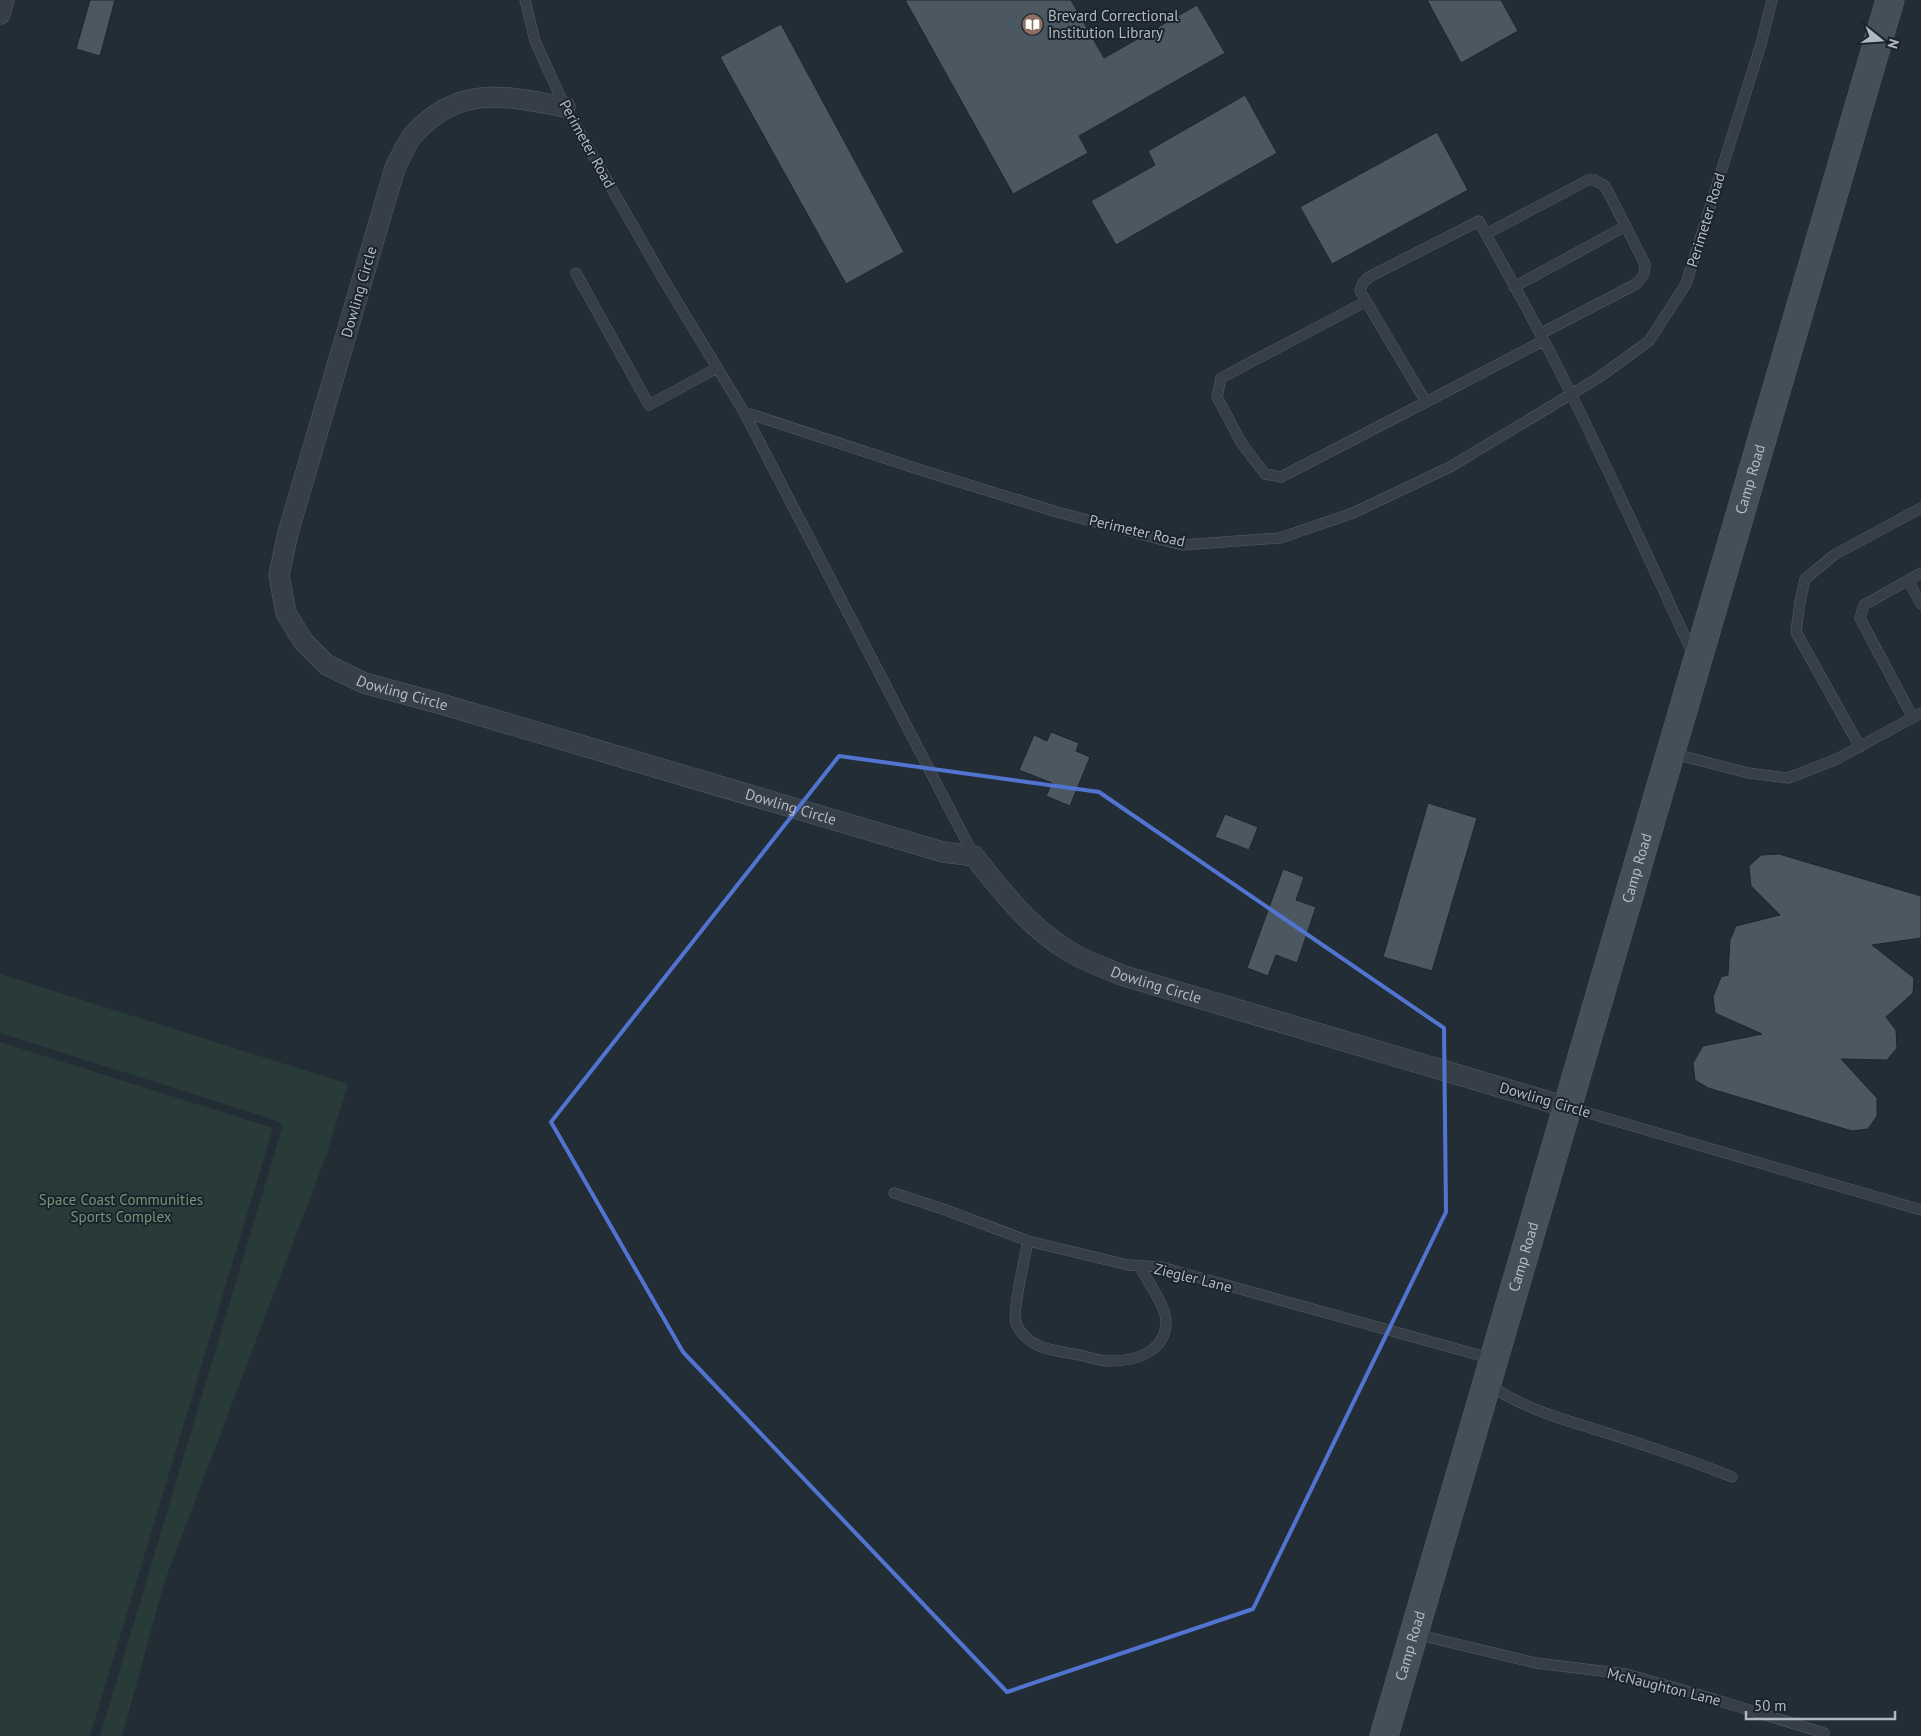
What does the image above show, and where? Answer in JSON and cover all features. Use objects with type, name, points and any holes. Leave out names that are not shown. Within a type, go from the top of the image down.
[{"type":"street","points":[[0,14],[4,0]]},
{"type":"street","name":"Camp Road","points":[[1384,1736],[1890,0]]},
{"type":"street","name":"Dowling Circle","points":[[565,107],[518,98],[491,96],[459,101],[433,116],[413,136],[395,168],[288,532],[279,575],[286,613],[302,641],[327,665],[364,683],[438,703],[943,852],[974,856],[1001,891],[1036,927],[1072,953],[1121,975],[1567,1107]]},
{"type":"lane","name":"Perimeter Road","points":[[525,0],[535,41],[565,107],[664,280],[744,412],[974,856]]},
{"type":"lane","name":"Perimeter Road","points":[[744,412],[924,471],[1058,512],[1182,545],[1280,538],[1353,513],[1450,467],[1598,378],[1648,341],[1686,284],[1761,44],[1772,0]]},
{"type":"lane","points":[[1365,302],[1221,378],[1218,397],[1242,444],[1265,474],[1281,478],[1426,402],[1636,284],[1645,272],[1645,264],[1605,186],[1595,180],[1588,180],[1486,234]]},
{"type":"lane","points":[[1426,402],[1360,291],[1363,283],[1370,277],[1479,221],[1571,394],[1697,662]]},
{"type":"lane","points":[[1514,287],[1626,226]]},
{"type":"lane","points":[[576,273],[649,405],[717,368]]},
{"type":"lane","points":[[1860,747],[1796,632],[1806,579],[1834,555],[1921,508]]},
{"type":"lane","points":[[1670,753],[1748,773],[1788,778],[1837,759],[1917,716],[1860,618],[1864,605],[1921,573]]},
{"type":"lane","points":[[1908,580],[1921,604]]},
{"type":"lane","name":"Dowling Circle","points":[[1567,1107],[1921,1210]]},
{"type":"lane","name":"Ziegler Lane","points":[[894,1194],[943,1209],[1028,1241],[1128,1265],[1161,1267],[1490,1372],[1504,1396],[1553,1416],[1658,1450],[1732,1477]]},
{"type":"lane","points":[[1028,1241],[1014,1321],[1021,1335],[1031,1342],[1054,1351],[1105,1361],[1128,1360],[1152,1352],[1163,1337],[1166,1319],[1156,1294],[1139,1266]]},
{"type":"lane","name":"McNaughton Lane","points":[[1414,1634],[1536,1663],[1626,1674],[1824,1733]]},
{"type":"highlighted area","points":[[839,756],[1099,792],[1444,1028],[1446,1212],[1253,1609],[1007,1692],[683,1352],[551,1122]]},
{"type":"green space","points":[[0,974],[348,1084],[326,1156],[165,1580],[122,1736],[100,1736],[282,1128],[280,1123],[275,1120],[0,1033]]},
{"type":"green space","name":"Space Coast Communities Sports Complex","points":[[0,1042],[273,1128],[90,1736],[0,1736]]},
{"type":"building","points":[[90,0],[115,0],[100,56],[76,49]]},
{"type":"building","points":[[905,0],[1071,0],[1104,58],[1197,5],[1225,53],[1079,136],[1088,153],[1013,194]]},
{"type":"building","points":[[1427,0],[1501,0],[1518,31],[1461,63]]},
{"type":"building","points":[[781,24],[904,252],[846,284],[720,57]]},
{"type":"building","points":[[1245,95],[1277,153],[1116,245],[1091,201],[1155,165],[1148,151]]},
{"type":"building","points":[[1437,132],[1468,190],[1332,264],[1300,207]]},
{"type":"building","points":[[1051,732],[1079,743],[1076,751],[1090,757],[1070,806],[1046,796],[1052,783],[1019,770],[1034,735],[1047,741]]},
{"type":"building","points":[[1428,803],[1477,818],[1432,971],[1383,957]]},
{"type":"building","points":[[1225,814],[1258,827],[1249,850],[1215,837]]},
{"type":"building","points":[[1779,854],[1921,896],[1921,938],[1872,945],[1914,978],[1913,993],[1886,1017],[1896,1030],[1897,1048],[1887,1060],[1841,1059],[1877,1098],[1877,1116],[1868,1129],[1852,1131],[1708,1088],[1695,1080],[1693,1063],[1703,1046],[1762,1034],[1715,1013],[1713,997],[1721,977],[1728,975],[1730,940],[1736,926],[1780,915],[1751,886],[1749,866],[1761,855]]},
{"type":"building","points":[[1283,869],[1304,877],[1296,900],[1316,907],[1297,963],[1276,955],[1268,976],[1247,968]]},
{"type":"place","name":"Brevard Correctional Institution Library","points":[[1032,25]]}]
